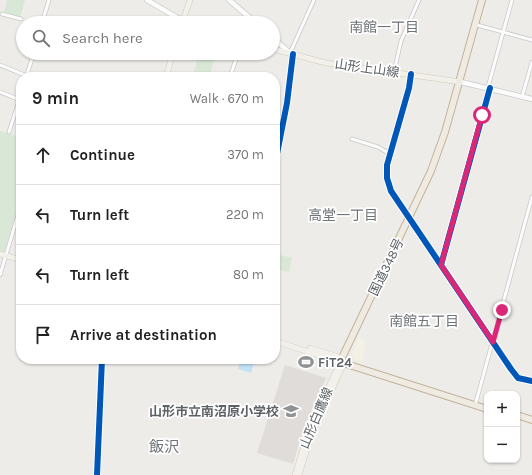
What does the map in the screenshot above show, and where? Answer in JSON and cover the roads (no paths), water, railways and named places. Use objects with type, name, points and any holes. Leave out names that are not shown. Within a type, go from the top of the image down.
[{"type":"highway","name":"国道348号","points":[[343,361],[411,219],[432,168],[445,132],[483,0]]},
{"type":"highway","name":"国道348号","points":[[460,82],[483,0]]},
{"type":"highway","points":[[343,361],[484,406]]},
{"type":"highway","points":[[343,361],[484,406]]},
{"type":"highway","points":[[520,418],[532,422]]},
{"type":"main road","points":[[186,16],[190,0]]},
{"type":"main road","name":"山形上山線","points":[[280,51],[326,63],[460,82]]},
{"type":"main road","points":[[167,72],[171,60]]},
{"type":"main road","points":[[3,256],[16,259]]},
{"type":"main road","points":[[3,256],[16,261]]},
{"type":"main road","points":[[280,341],[343,361]]},
{"type":"main road","name":"山形白鷹線","points":[[295,475],[308,433],[343,361]]},
{"type":"main road","name":"山形白鷹線","points":[[299,475],[313,431],[343,361]]},
{"type":"street","points":[[44,16],[49,0]]},
{"type":"street","points":[[147,0],[174,16]]},
{"type":"street","points":[[229,0],[248,16]]},
{"type":"street","points":[[280,139],[287,103],[292,54],[314,0]]},
{"type":"street","points":[[394,72],[401,41],[419,0]]},
{"type":"street","points":[[441,265],[512,0]]},
{"type":"street","points":[[2,14],[16,18]]},
{"type":"street","points":[[477,25],[532,40]]},
{"type":"street","points":[[280,44],[292,54]]},
{"type":"street","points":[[28,72],[32,60]]},
{"type":"street","points":[[232,72],[236,60]]},
{"type":"street","points":[[522,97],[532,62]]},
{"type":"street","points":[[0,65],[16,72]]},
{"type":"street","points":[[411,74],[409,88],[390,154],[387,169],[389,184],[395,198],[411,219],[517,376],[532,381]]},
{"type":"street","points":[[460,82],[489,87],[532,99]]},
{"type":"street","points":[[0,92],[16,98]]},
{"type":"street","points":[[9,132],[16,112]]},
{"type":"street","points":[[352,139],[378,146],[390,154]]},
{"type":"street","points":[[476,402],[532,196]]},
{"type":"street","points":[[0,275],[3,256],[16,219]]},
{"type":"street","points":[[97,475],[102,364]]},
{"type":"water","points":[[240,364],[253,364],[251,373],[238,369]]},
{"type":"place","name":"FiT24","points":[[306,362]]},
{"type":"place","name":"山形市立南沼原小学校","points":[[291,411]]},
{"type":"district","name":"南館一丁目","points":[[384,27]]},
{"type":"district","name":"高堂一丁目","points":[[343,215]]},
{"type":"district","name":"南館五丁目","points":[[424,321]]},
{"type":"district","name":"飯沢","points":[[164,447]]}]
